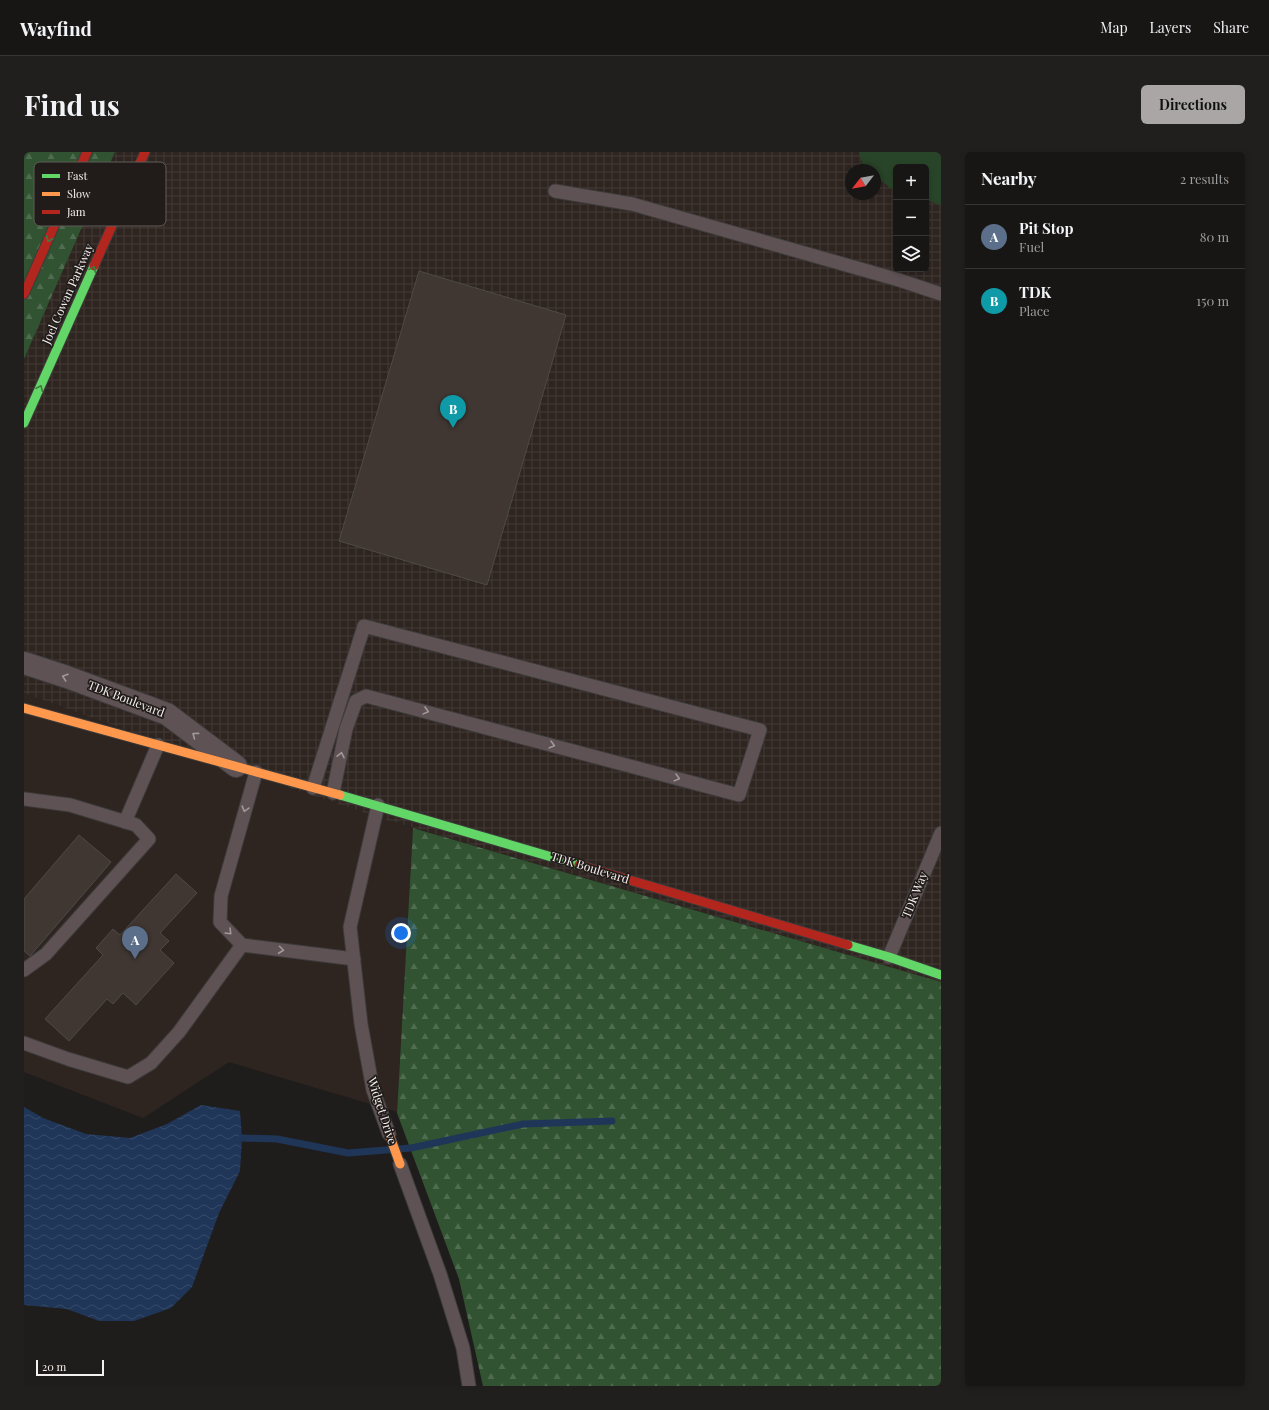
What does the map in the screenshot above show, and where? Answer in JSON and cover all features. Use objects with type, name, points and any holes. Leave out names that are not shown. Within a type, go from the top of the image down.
[{"type":"street","points":[[83,162],[87,152]]},
{"type":"street","name":"Joel Cowan Parkway","points":[[141,162],[145,152]]},
{"type":"street","points":[[24,294],[54,226]]},
{"type":"street","name":"Joel Cowan Parkway","points":[[24,423],[112,226]]},
{"type":"street","name":"TDK Boulevard","points":[[24,664],[67,677],[167,714],[246,769]]},
{"type":"street","name":"TDK Boulevard","points":[[24,708],[378,805],[890,957],[941,975]]},
{"type":"street","name":"Widget Drive","points":[[389,1134],[400,1164]]},
{"type":"lane","points":[[555,191],[632,204],[899,280],[941,294]]},
{"type":"lane","points":[[313,788],[364,626],[760,730],[739,795],[366,696],[356,701],[346,730],[333,793]]},
{"type":"lane","points":[[125,822],[158,745]]},
{"type":"lane","points":[[246,769],[221,896],[220,922],[242,945],[354,958]]},
{"type":"lane","points":[[24,799],[70,805],[136,825],[149,839],[46,954],[24,970]]},
{"type":"lane","name":"Widget Drive","points":[[378,805],[350,927],[361,1024],[373,1090],[389,1134]]},
{"type":"lane","name":"TDK Way","points":[[890,957],[941,833]]},
{"type":"lane","points":[[24,1043],[68,1059],[128,1077],[151,1063],[179,1032],[242,945]]},
{"type":"lane","name":"Widget Drive","points":[[400,1164],[440,1274],[461,1340],[470,1386]]},
{"type":"shaded area","points":[[115,152],[941,152],[941,982],[387,820],[236,770],[24,693],[24,359],[82,226],[166,226],[166,162],[111,162]]},
{"type":"shaded area","points":[[24,693],[236,770],[413,828],[397,1112],[229,1062],[143,1118],[24,1072]]},
{"type":"green space","points":[[24,152],[115,152],[111,162],[34,162],[34,226],[82,226],[24,359]]},
{"type":"green space","points":[[859,152],[941,152],[941,205],[929,201],[929,164],[893,164],[893,189],[881,180],[881,164],[862,163]]},
{"type":"green space","points":[[413,828],[941,982],[941,1386],[483,1386],[459,1279],[397,1113]]},
{"type":"water","points":[[201,1105],[240,1111],[242,1138],[240,1171],[219,1213],[192,1287],[171,1308],[134,1321],[99,1321],[67,1309],[24,1305],[24,1107],[43,1118],[86,1134],[130,1138],[167,1124]]},
{"type":"building","points":[[419,271],[566,315],[487,585],[339,541]]},
{"type":"building","points":[[79,835],[111,862],[30,956],[24,951],[24,899]]},
{"type":"building","points":[[176,874],[197,893],[160,933],[169,941],[160,950],[174,963],[136,1005],[123,993],[113,1004],[107,999],[69,1041],[45,1019],[103,955],[96,948],[113,929],[120,935]]},
{"type":"waterway","points":[[242,1138],[277,1139],[348,1153],[411,1148],[523,1124],[612,1121]]},
{"type":"traffic: fast","points":[[24,423],[94,266]]},
{"type":"traffic: fast","points":[[340,795],[579,865]]},
{"type":"traffic: fast","points":[[848,945],[941,975]]},
{"type":"traffic: slow","points":[[24,708],[340,795]]},
{"type":"traffic: slow","points":[[389,1134],[400,1164]]},
{"type":"traffic: jam","points":[[83,162],[87,152]]},
{"type":"traffic: jam","points":[[141,162],[145,152]]},
{"type":"traffic: jam","points":[[24,294],[54,226]]},
{"type":"traffic: jam","points":[[94,266],[112,226]]},
{"type":"traffic: jam","points":[[579,865],[848,945]]},
{"type":"place","name":"TDK","points":[[453,428]]},
{"type":"place","name":"Pit Stop","points":[[135,959]]}]
